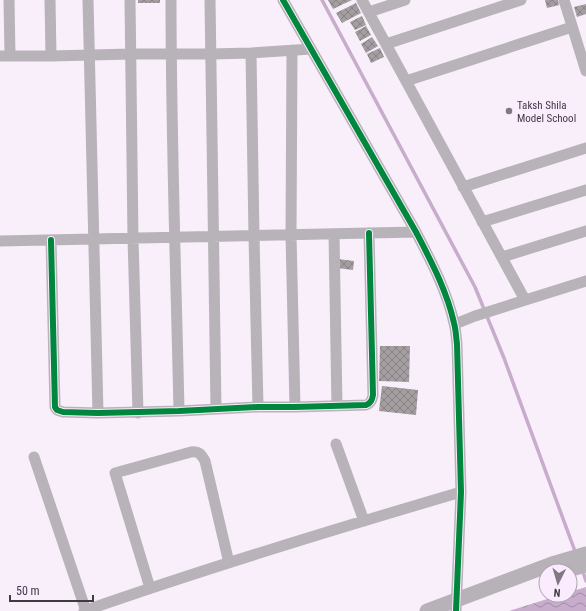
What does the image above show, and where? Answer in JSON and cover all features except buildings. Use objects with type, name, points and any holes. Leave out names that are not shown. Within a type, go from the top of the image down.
[{"type":"main road","points":[[569,563],[586,554]]},
{"type":"main road","points":[[427,611],[456,608],[538,577]]},
{"type":"street","points":[[9,0],[5,56],[210,54],[310,49]]},
{"type":"street","points":[[50,0],[51,56]]},
{"type":"street","points":[[88,0],[98,413]]},
{"type":"street","points":[[130,0],[133,238],[138,412]]},
{"type":"street","points":[[171,0],[174,238],[180,411]]},
{"type":"street","points":[[210,0],[216,409]]},
{"type":"street","points":[[283,0],[416,232],[442,284],[455,324],[457,344],[461,492],[456,608]]},
{"type":"street","points":[[362,0],[525,300]]},
{"type":"street","points":[[369,12],[405,0]]},
{"type":"street","points":[[386,44],[521,0]]},
{"type":"street","points":[[564,0],[586,71]]},
{"type":"street","points":[[406,81],[572,27]]},
{"type":"street","points":[[292,50],[291,235],[295,407]]},
{"type":"street","points":[[251,53],[258,407]]},
{"type":"street","points":[[464,187],[586,148]]},
{"type":"street","points":[[482,222],[586,190]]},
{"type":"street","points":[[502,257],[586,231]]},
{"type":"street","points":[[0,241],[416,232]]},
{"type":"street","points":[[51,240],[55,408],[63,412],[98,413],[258,407],[366,405],[370,403],[373,395],[369,233]]},
{"type":"street","points":[[334,234],[336,406]]},
{"type":"street","points":[[455,324],[475,316],[586,281]]},
{"type":"street","points":[[336,444],[364,521]]},
{"type":"street","points":[[150,588],[114,473],[191,452],[196,451],[199,453],[204,461],[229,563]]},
{"type":"street","points":[[34,457],[85,611],[150,588],[461,492]]},
{"type":"water","points":[[586,587],[586,611],[509,611],[538,602],[578,603],[578,590]]},
{"type":"waterway","points":[[322,0],[475,287],[504,358],[576,554]]},
{"type":"waterway","points":[[582,569],[586,581]]},
{"type":"cycle path","points":[[283,0],[416,232],[438,276],[451,311],[457,344],[461,492],[456,611]]},
{"type":"cycle path","points":[[51,240],[55,407],[57,410],[63,412],[98,413],[258,407],[366,405],[372,400],[373,395],[369,233]]},
{"type":"place","name":"Taksh Shila Model School","points":[[509,111]]}]
